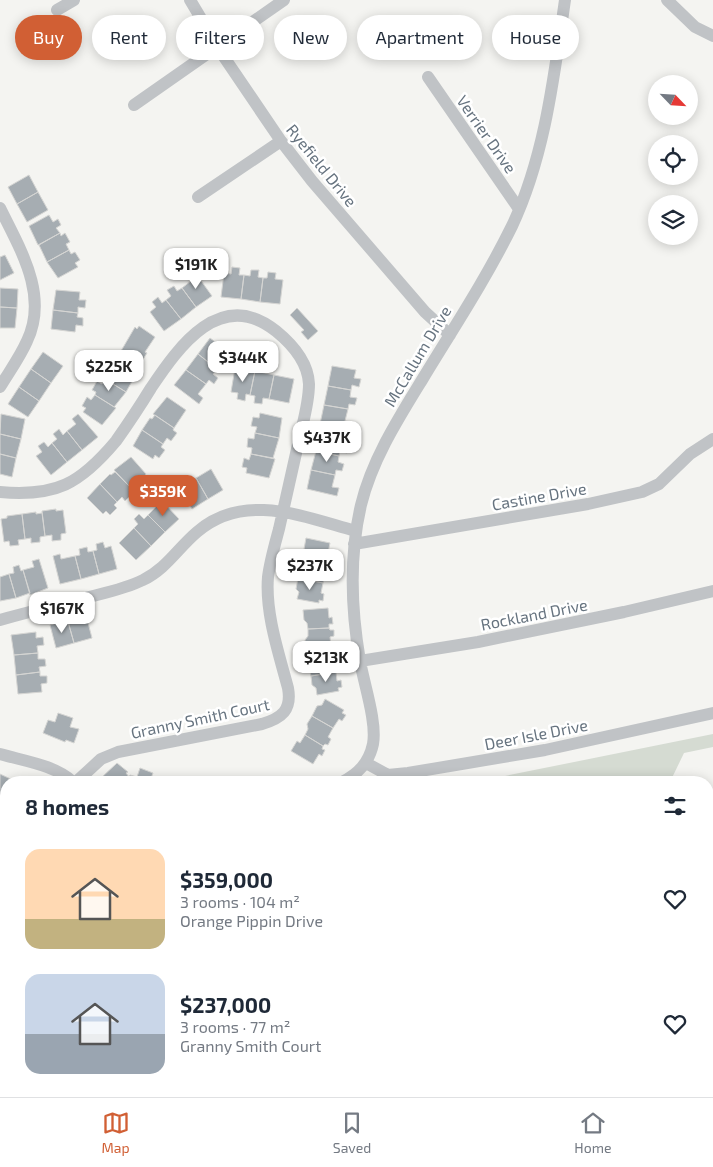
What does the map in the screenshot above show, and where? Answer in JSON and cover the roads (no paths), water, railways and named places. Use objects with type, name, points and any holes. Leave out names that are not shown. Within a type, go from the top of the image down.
[{"type":"street","points":[[57,10],[74,0]]},
{"type":"street","name":"Ryefield Drive","points":[[190,0],[199,15]]},
{"type":"street","points":[[262,15],[284,0]]},
{"type":"street","name":"McCallum Drive","points":[[366,763],[372,747],[373,734],[360,661],[353,600],[354,544],[365,491],[402,412],[497,254],[519,209],[533,173],[543,132],[565,0]]},
{"type":"street","points":[[667,0],[695,27],[713,36]]},
{"type":"street","points":[[134,105],[197,60]]},
{"type":"street","name":"Ryefield Drive","points":[[228,60],[281,141],[312,181],[425,312],[450,334]]},
{"type":"street","name":"Verrier Drive","points":[[428,77],[519,209]]},
{"type":"street","points":[[198,198],[281,141]]},
{"type":"street","points":[[0,208],[28,267],[35,294],[35,307],[34,324],[27,341],[0,387]]},
{"type":"street","name":"Granny Smith Court","points":[[0,492],[36,494],[46,492],[61,487],[83,475],[104,456],[116,441],[163,370],[189,338],[210,322],[227,317],[242,316],[259,320],[277,332],[298,354],[307,374],[305,416],[268,575],[275,638],[289,695],[289,703],[284,712],[276,720],[262,724],[142,747],[107,756],[94,764],[81,776]]},
{"type":"street","name":"Castine Drive","points":[[354,544],[588,504],[642,492],[658,484],[690,454],[713,439]]},
{"type":"street","points":[[0,620],[98,595],[141,581],[164,566],[204,526],[224,516],[244,510],[283,512],[356,531]]},
{"type":"street","name":"Rockland Drive","points":[[360,661],[478,642],[624,612],[713,591]]},
{"type":"street","name":"Deer Isle Drive","points":[[366,763],[388,775],[408,774],[545,750],[713,713]]},
{"type":"street","points":[[0,754],[53,770],[66,776]]},
{"type":"street","points":[[352,776],[359,772],[366,763]]}]
